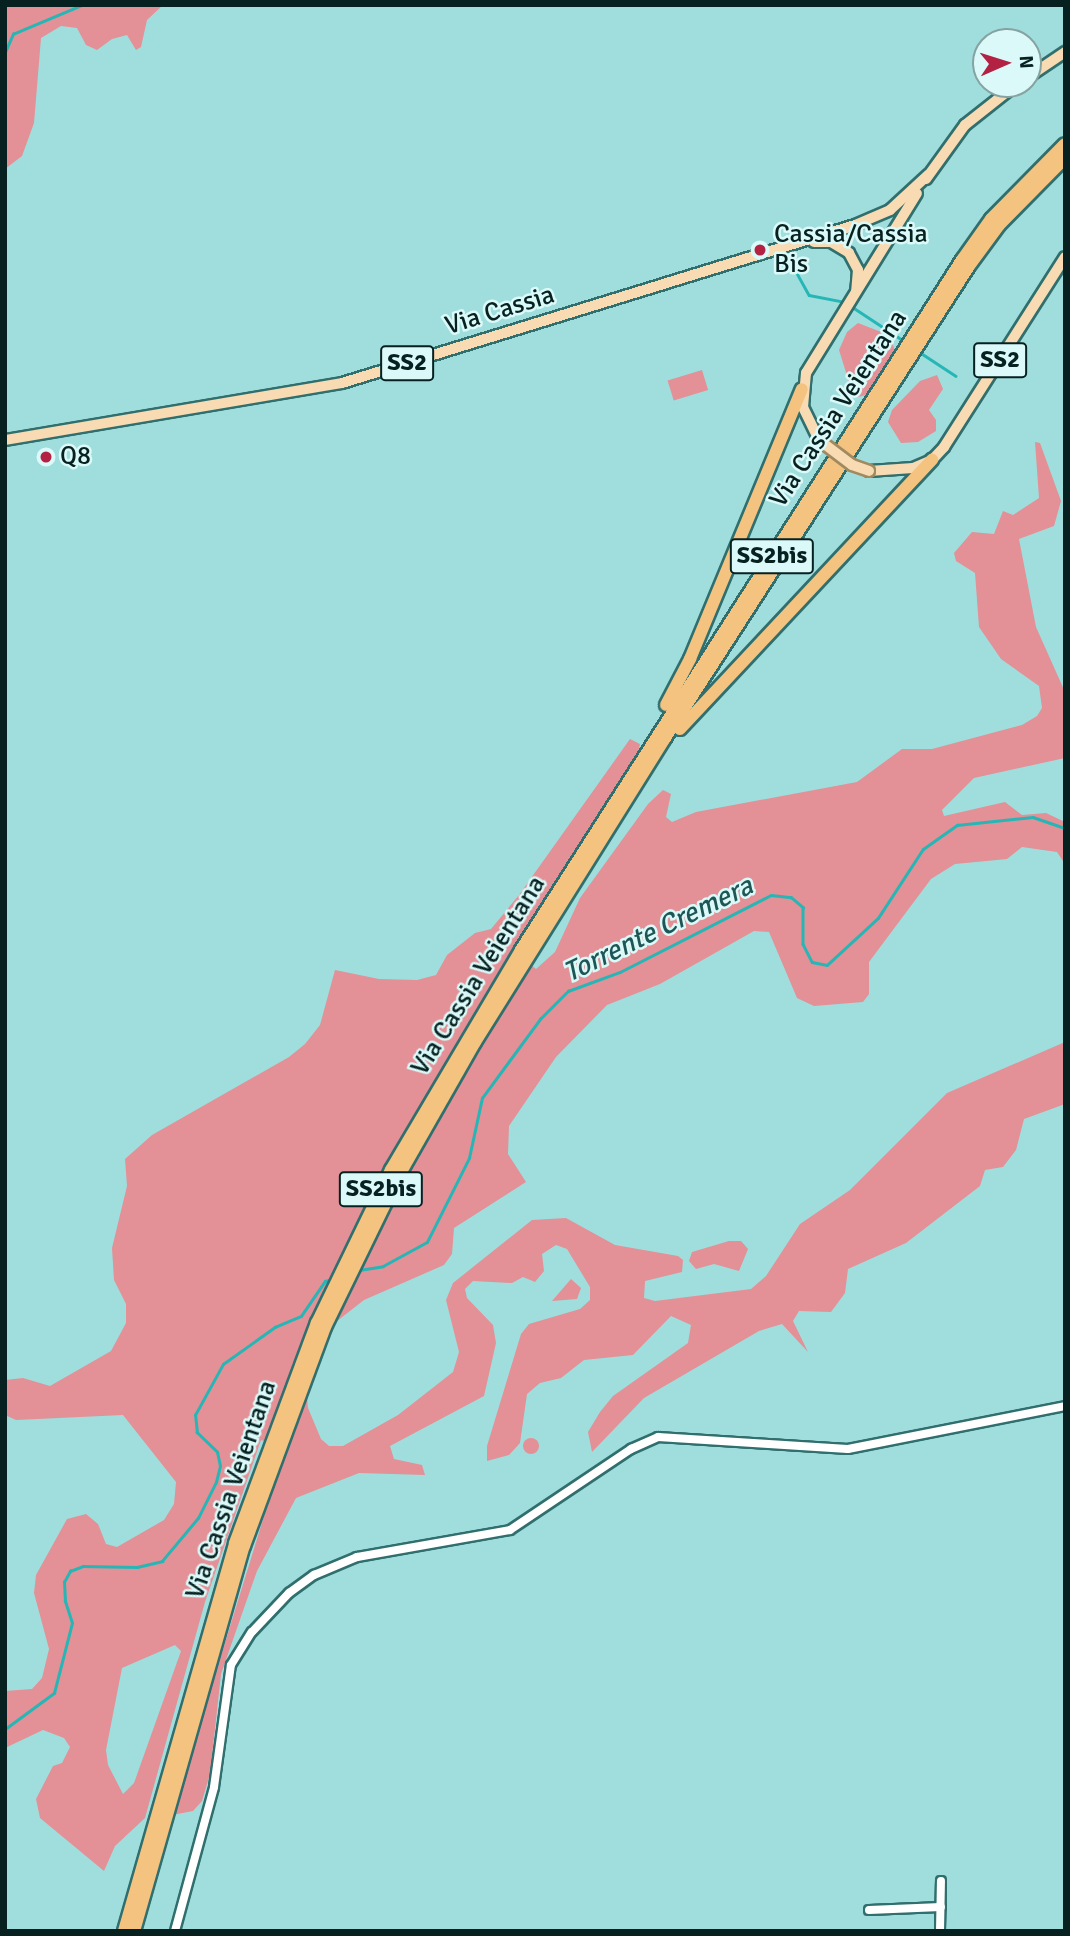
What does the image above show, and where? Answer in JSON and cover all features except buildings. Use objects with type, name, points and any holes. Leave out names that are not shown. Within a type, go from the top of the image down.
[{"type":"highway","name":"Via Cassia Veientana","points":[[124,1931],[166,1793],[234,1543],[275,1444],[317,1323],[359,1232],[437,1086],[629,797],[991,219],[1065,144]]},
{"type":"highway","name":"Via Cassia Veientana","points":[[915,342],[999,225],[1065,158]]},
{"type":"highway","name":"Via Cassia Veientana","points":[[526,952],[643,756],[905,358]]},
{"type":"highway","points":[[643,756],[654,723],[690,659],[802,389]]},
{"type":"highway","points":[[629,797],[689,718],[932,460]]},
{"type":"highway","name":"Via Cassia Veientana","points":[[134,1931],[146,1861]]},
{"type":"main road","points":[[1042,67],[1064,52]]},
{"type":"main road","name":"Via Cassia","points":[[802,389],[814,357],[851,302],[928,175],[965,125],[999,98]]},
{"type":"main road","name":"Via Cassia","points":[[5,440],[342,383],[797,243],[890,210],[928,175]]},
{"type":"main road","name":"Via Cassia","points":[[797,243],[831,242],[849,253],[858,270],[851,302]]},
{"type":"main road","name":"SS2","points":[[932,460],[967,413],[1065,257]]},
{"type":"main road","points":[[802,389],[805,415],[819,440],[852,465],[869,471],[901,471],[932,460]]},
{"type":"street","points":[[175,1931],[215,1783],[223,1696],[233,1660],[248,1635],[289,1593],[320,1571],[357,1558],[510,1530],[631,1448],[658,1437],[848,1449],[1065,1406]]},
{"type":"street","points":[[940,1931],[941,1881]]},
{"type":"street","points":[[869,1910],[941,1906]]},
{"type":"shaded area","points":[[5,5],[163,5],[147,20],[141,47],[136,50],[127,35],[112,39],[97,50],[86,45],[77,28],[61,26],[41,38],[34,123],[22,156],[5,169]]},
{"type":"shaded area","points":[[858,323],[889,335],[896,353],[866,395],[854,398],[839,350],[847,332]]},
{"type":"shaded area","points":[[702,370],[708,390],[674,401],[668,381]]},
{"type":"shaded area","points":[[937,375],[943,389],[929,410],[936,420],[936,431],[918,442],[901,443],[888,422],[892,410],[920,381]]},
{"type":"shaded area","points":[[1035,442],[1040,443],[1061,501],[1054,526],[1019,539],[1036,627],[1065,692],[1065,758],[974,778],[942,810],[944,816],[1005,802],[1022,815],[1046,813],[1065,822],[1065,864],[1057,852],[1022,847],[1007,859],[955,864],[931,879],[869,962],[869,994],[863,1002],[814,1006],[797,998],[769,932],[754,931],[660,984],[607,1005],[556,1057],[509,1126],[508,1154],[526,1182],[454,1228],[452,1254],[444,1265],[364,1300],[332,1325],[306,1387],[308,1408],[321,1439],[329,1446],[343,1446],[398,1415],[453,1372],[459,1352],[446,1300],[453,1283],[532,1220],[566,1218],[615,1245],[678,1256],[683,1260],[682,1272],[645,1281],[644,1298],[655,1301],[751,1289],[766,1276],[800,1224],[850,1190],[947,1093],[1065,1042],[1065,1104],[1024,1119],[1016,1150],[1003,1167],[985,1170],[980,1186],[906,1243],[848,1269],[845,1293],[831,1312],[799,1311],[793,1321],[808,1352],[782,1324],[759,1331],[644,1398],[592,1452],[588,1432],[600,1412],[613,1396],[688,1343],[691,1325],[671,1316],[633,1355],[584,1360],[561,1378],[540,1383],[527,1394],[520,1443],[509,1455],[487,1461],[487,1446],[521,1334],[529,1324],[580,1309],[590,1300],[590,1287],[567,1249],[556,1245],[542,1254],[544,1271],[535,1282],[523,1277],[512,1283],[473,1281],[465,1289],[467,1298],[493,1325],[496,1343],[484,1396],[390,1446],[394,1459],[422,1465],[425,1475],[359,1473],[296,1498],[257,1571],[221,1674],[210,1774],[202,1801],[193,1811],[172,1815],[285,1448],[261,1440],[205,1602],[145,1818],[115,1846],[104,1871],[40,1818],[36,1799],[53,1766],[62,1763],[70,1747],[64,1738],[43,1730],[5,1748],[5,1691],[32,1689],[42,1678],[49,1649],[34,1593],[36,1575],[67,1519],[86,1514],[98,1524],[106,1544],[117,1547],[164,1520],[174,1504],[176,1482],[123,1415],[16,1420],[5,1415],[5,1380],[23,1378],[50,1386],[111,1351],[126,1323],[126,1304],[114,1280],[112,1248],[127,1186],[125,1159],[152,1135],[289,1057],[305,1044],[320,1025],[335,970],[379,979],[417,980],[436,975],[447,955],[475,933],[491,929],[519,895],[630,739],[640,744],[637,758],[517,947],[518,955],[536,969],[555,952],[580,898],[648,804],[663,790],[671,794],[666,817],[672,822],[696,812],[857,782],[902,749],[932,749],[1022,725],[1037,716],[1042,708],[1039,686],[1001,659],[979,627],[975,573],[956,561],[954,553],[972,532],[994,534],[1003,511],[1013,515],[1039,498]],"holes":[[[175,1645],[181,1651],[134,1783],[123,1794],[108,1765],[106,1750],[122,1668]]]},
{"type":"shaded area","points":[[729,1241],[741,1241],[748,1249],[739,1271],[714,1264],[696,1269],[689,1261],[692,1252]]},
{"type":"shaded area","points":[[571,1279],[581,1288],[577,1299],[552,1301]]},
{"type":"shaded area","points":[[528,1438],[534,1438],[539,1446],[537,1452],[528,1454],[523,1449],[523,1443]]},
{"type":"waterway","points":[[5,52],[13,34],[82,5]]},
{"type":"waterway","points":[[793,266],[809,295],[845,302]]},
{"type":"waterway","points":[[851,306],[904,341]]},
{"type":"waterway","points":[[918,351],[956,376]]},
{"type":"waterway","name":"Torrente Cremera","points":[[359,1270],[383,1266],[427,1242],[469,1158],[482,1098],[540,1019],[568,991],[620,972],[771,895],[791,897],[803,907],[803,944],[812,962],[827,965],[878,918],[923,849],[957,825],[1033,817],[1065,828]]},
{"type":"waterway","name":"Torrente Cremera","points":[[5,1729],[54,1693],[72,1623],[65,1601],[64,1582],[70,1571],[83,1566],[137,1567],[162,1561],[198,1518],[216,1482],[220,1466],[217,1452],[197,1433],[195,1415],[223,1364],[275,1327],[301,1316],[325,1281],[333,1279]]},
{"type":"place","name":"Cassia/Cassia Bis","points":[[760,250]]},
{"type":"place","name":"Q8","points":[[46,457]]}]
